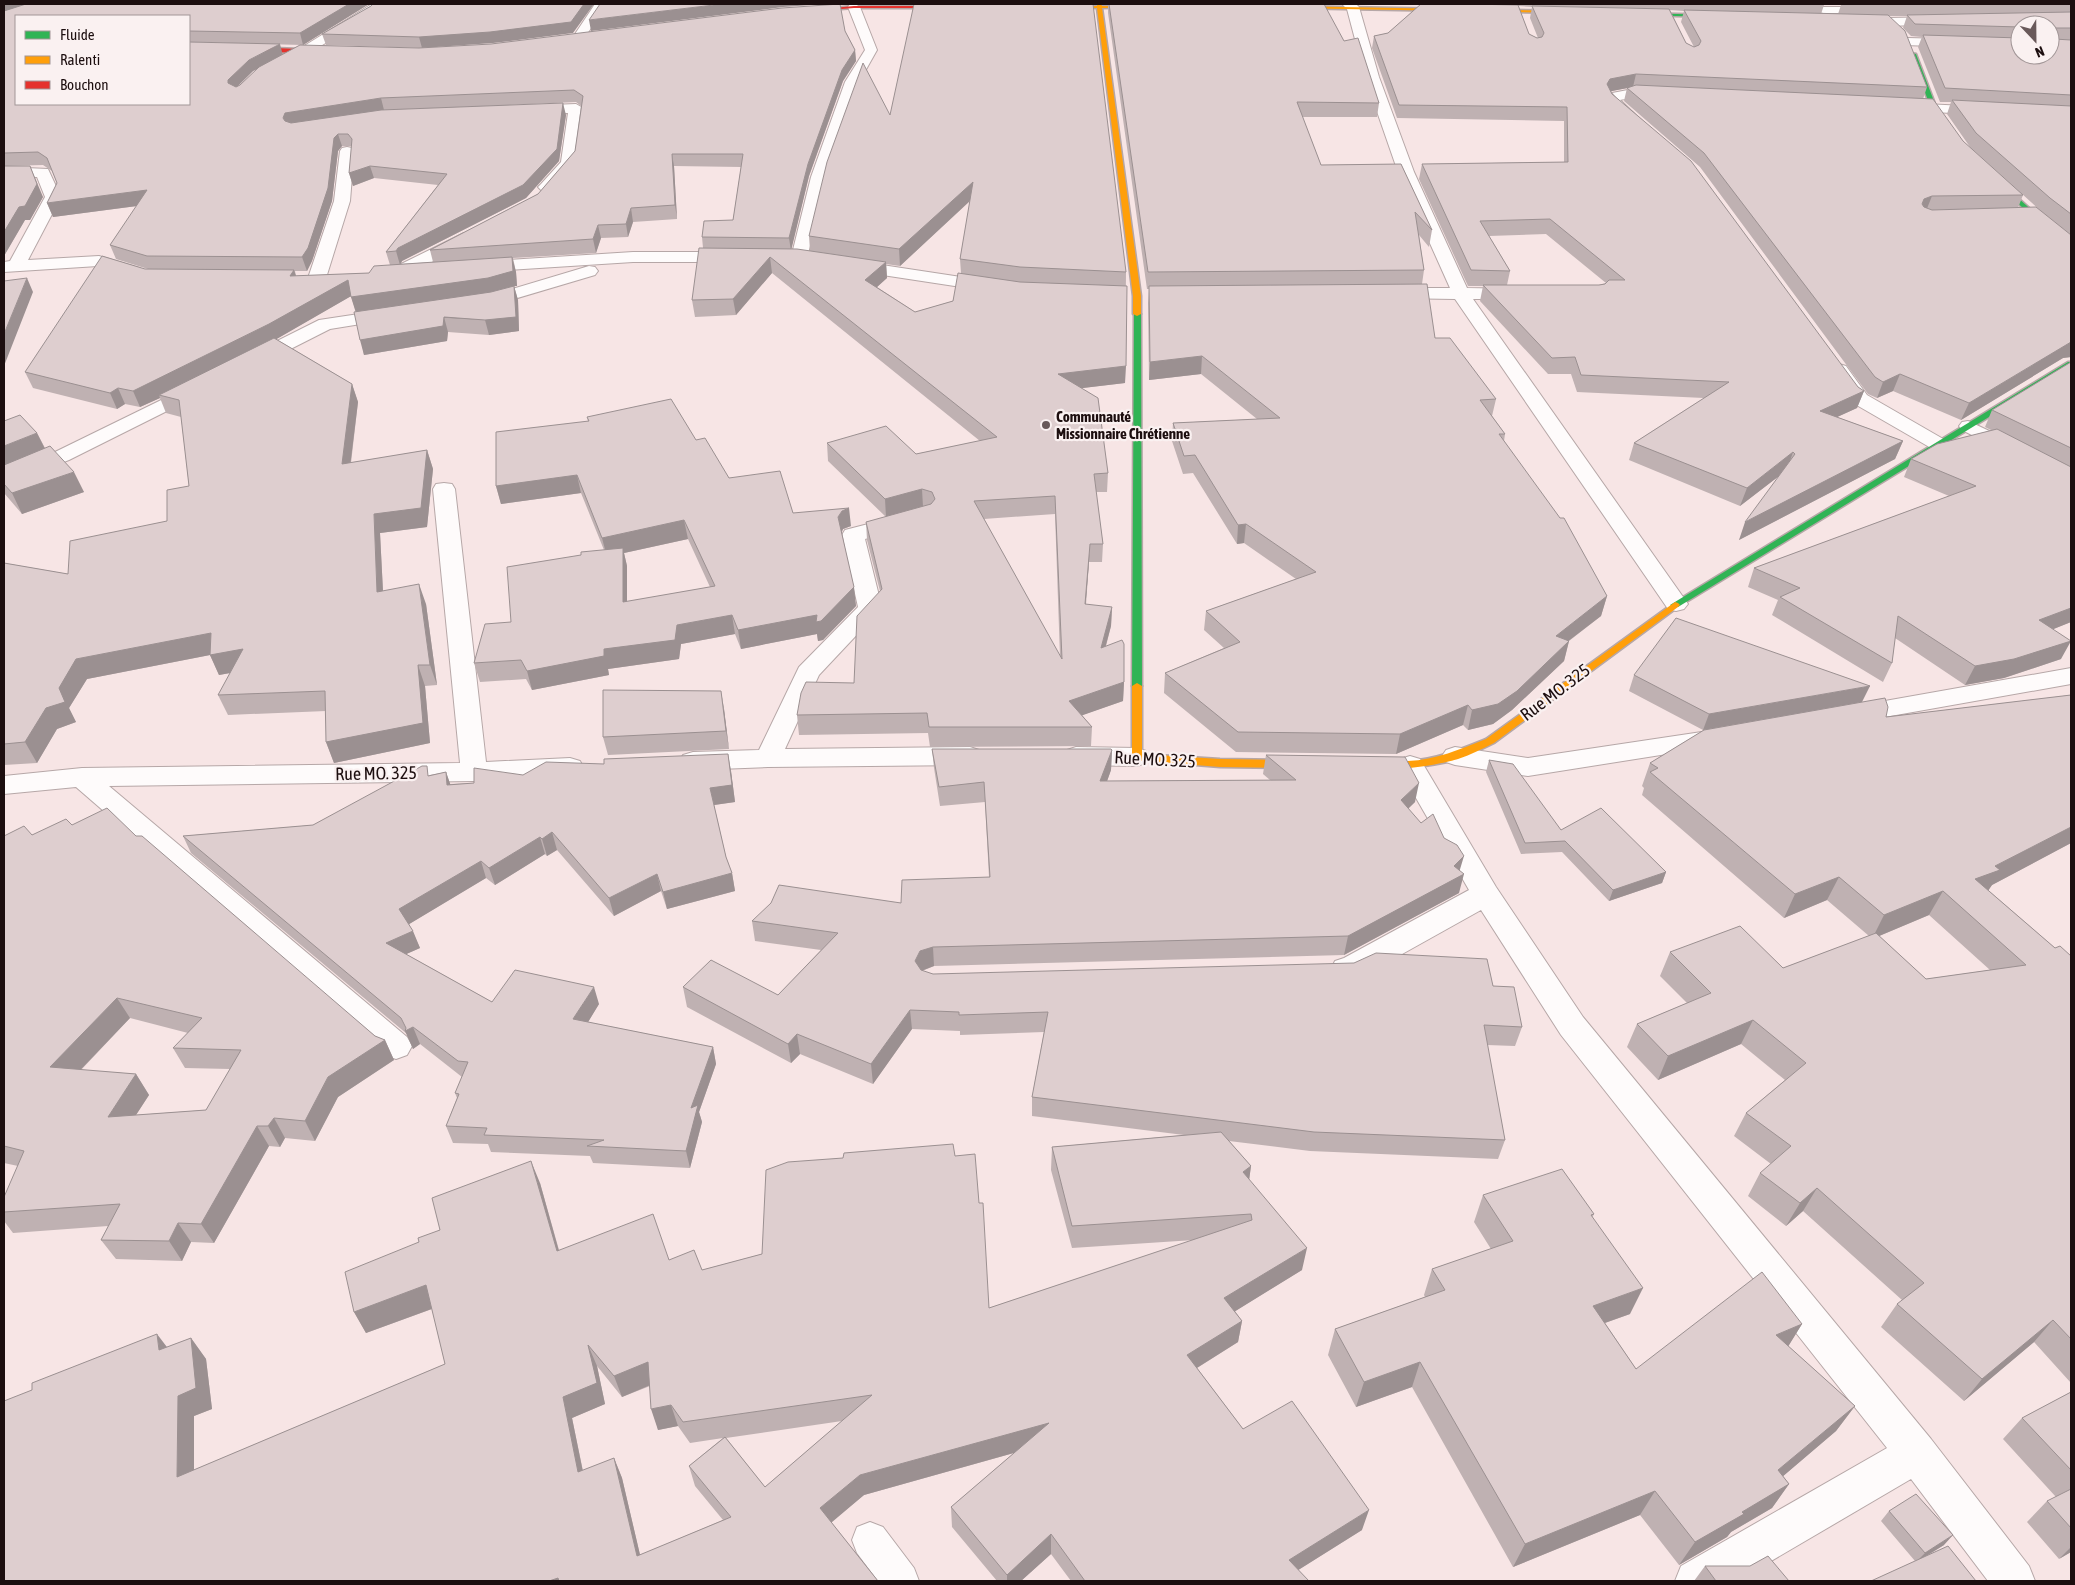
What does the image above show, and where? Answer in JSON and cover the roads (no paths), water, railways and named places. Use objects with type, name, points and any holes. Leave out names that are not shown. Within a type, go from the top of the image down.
[{"type":"street","points":[[302,52],[379,4]]},
{"type":"street","points":[[572,40],[601,4]]},
{"type":"street","points":[[1099,5],[1137,296],[1136,757]]},
{"type":"street","points":[[1041,7],[1099,5],[1158,7]]},
{"type":"street","points":[[1350,5],[1372,77],[1406,172],[1461,294],[1676,604]]},
{"type":"street","points":[[1275,7],[1350,5],[1521,16],[1576,12]]},
{"type":"street","points":[[792,12],[854,7],[962,7]]},
{"type":"street","points":[[799,258],[825,160],[852,82],[871,50],[854,7]]},
{"type":"street","points":[[1623,14],[1672,19],[1727,16]]},
{"type":"street","points":[[1812,19],[1888,22],[1956,20]]},
{"type":"street","points":[[1888,22],[1908,42],[1934,109],[1959,144]]},
{"type":"street","points":[[572,40],[597,37]]},
{"type":"street","points":[[1908,42],[2010,45]]},
{"type":"street","points":[[190,47],[339,52]]},
{"type":"street","points":[[1650,134],[1615,103],[1612,96],[1632,93],[1672,95]]},
{"type":"street","points":[[1885,106],[2003,111]]},
{"type":"street","points":[[508,111],[576,108],[568,163],[538,196]]},
{"type":"street","points":[[317,278],[342,201],[347,152]]},
{"type":"street","points":[[1985,171],[2036,217],[2071,245]]},
{"type":"street","points":[[4,172],[43,172],[53,197],[10,266]]},
{"type":"street","points":[[2016,218],[2036,217]]},
{"type":"street","points":[[399,272],[474,233]]},
{"type":"street","points":[[458,268],[634,257],[750,257]]},
{"type":"street","points":[[466,304],[494,300],[634,257]]},
{"type":"street","points":[[779,258],[818,260]]},
{"type":"street","points":[[10,266],[99,261],[151,277]]},
{"type":"street","points":[[837,263],[1010,290]]},
{"type":"street","points":[[381,273],[438,270]]},
{"type":"street","points":[[297,278],[335,277]]},
{"type":"street","points":[[1375,293],[1538,294]]},
{"type":"street","points":[[1117,295],[1157,295]]},
{"type":"street","points":[[237,368],[325,324],[410,312]]},
{"type":"street","points":[[1831,360],[1860,399],[1938,444]]},
{"type":"street","name":"Rue MO. 325","points":[[1362,765],[1410,765],[1455,756],[1490,741],[1676,604],[2071,364]]},
{"type":"street","points":[[5,479],[62,456],[211,381]]},
{"type":"street","points":[[444,489],[474,772]]},
{"type":"street","points":[[768,758],[808,672],[870,608],[854,535],[923,516]]},
{"type":"street","points":[[1826,719],[2071,676]]},
{"type":"street","points":[[1455,756],[1528,767],[1738,735]]},
{"type":"street","points":[[670,762],[768,758],[991,756]]},
{"type":"street","name":"Rue MO. 325","points":[[1049,756],[1136,757],[1220,762],[1313,764]]},
{"type":"street","points":[[1410,765],[1486,894],[1572,1026],[1916,1453],[2014,1581]]},
{"type":"street","name":"Rue MO. 325","points":[[4,785],[82,777],[474,772],[591,766]]},
{"type":"street","points":[[82,777],[396,1046]]},
{"type":"street","points":[[1320,970],[1350,969],[1486,894]]},
{"type":"street","points":[[1696,1581],[1916,1453]]},
{"type":"lane","points":[[1802,4],[1823,10],[1880,10]]},
{"type":"lane","points":[[282,63],[302,52]]},
{"type":"lane","points":[[1968,426],[2028,457]]},
{"type":"lane","points":[[870,1540],[901,1581]]},
{"type":"place","name":"Communauté Missionnaire Chrétienne","points":[[1046,425]]}]
